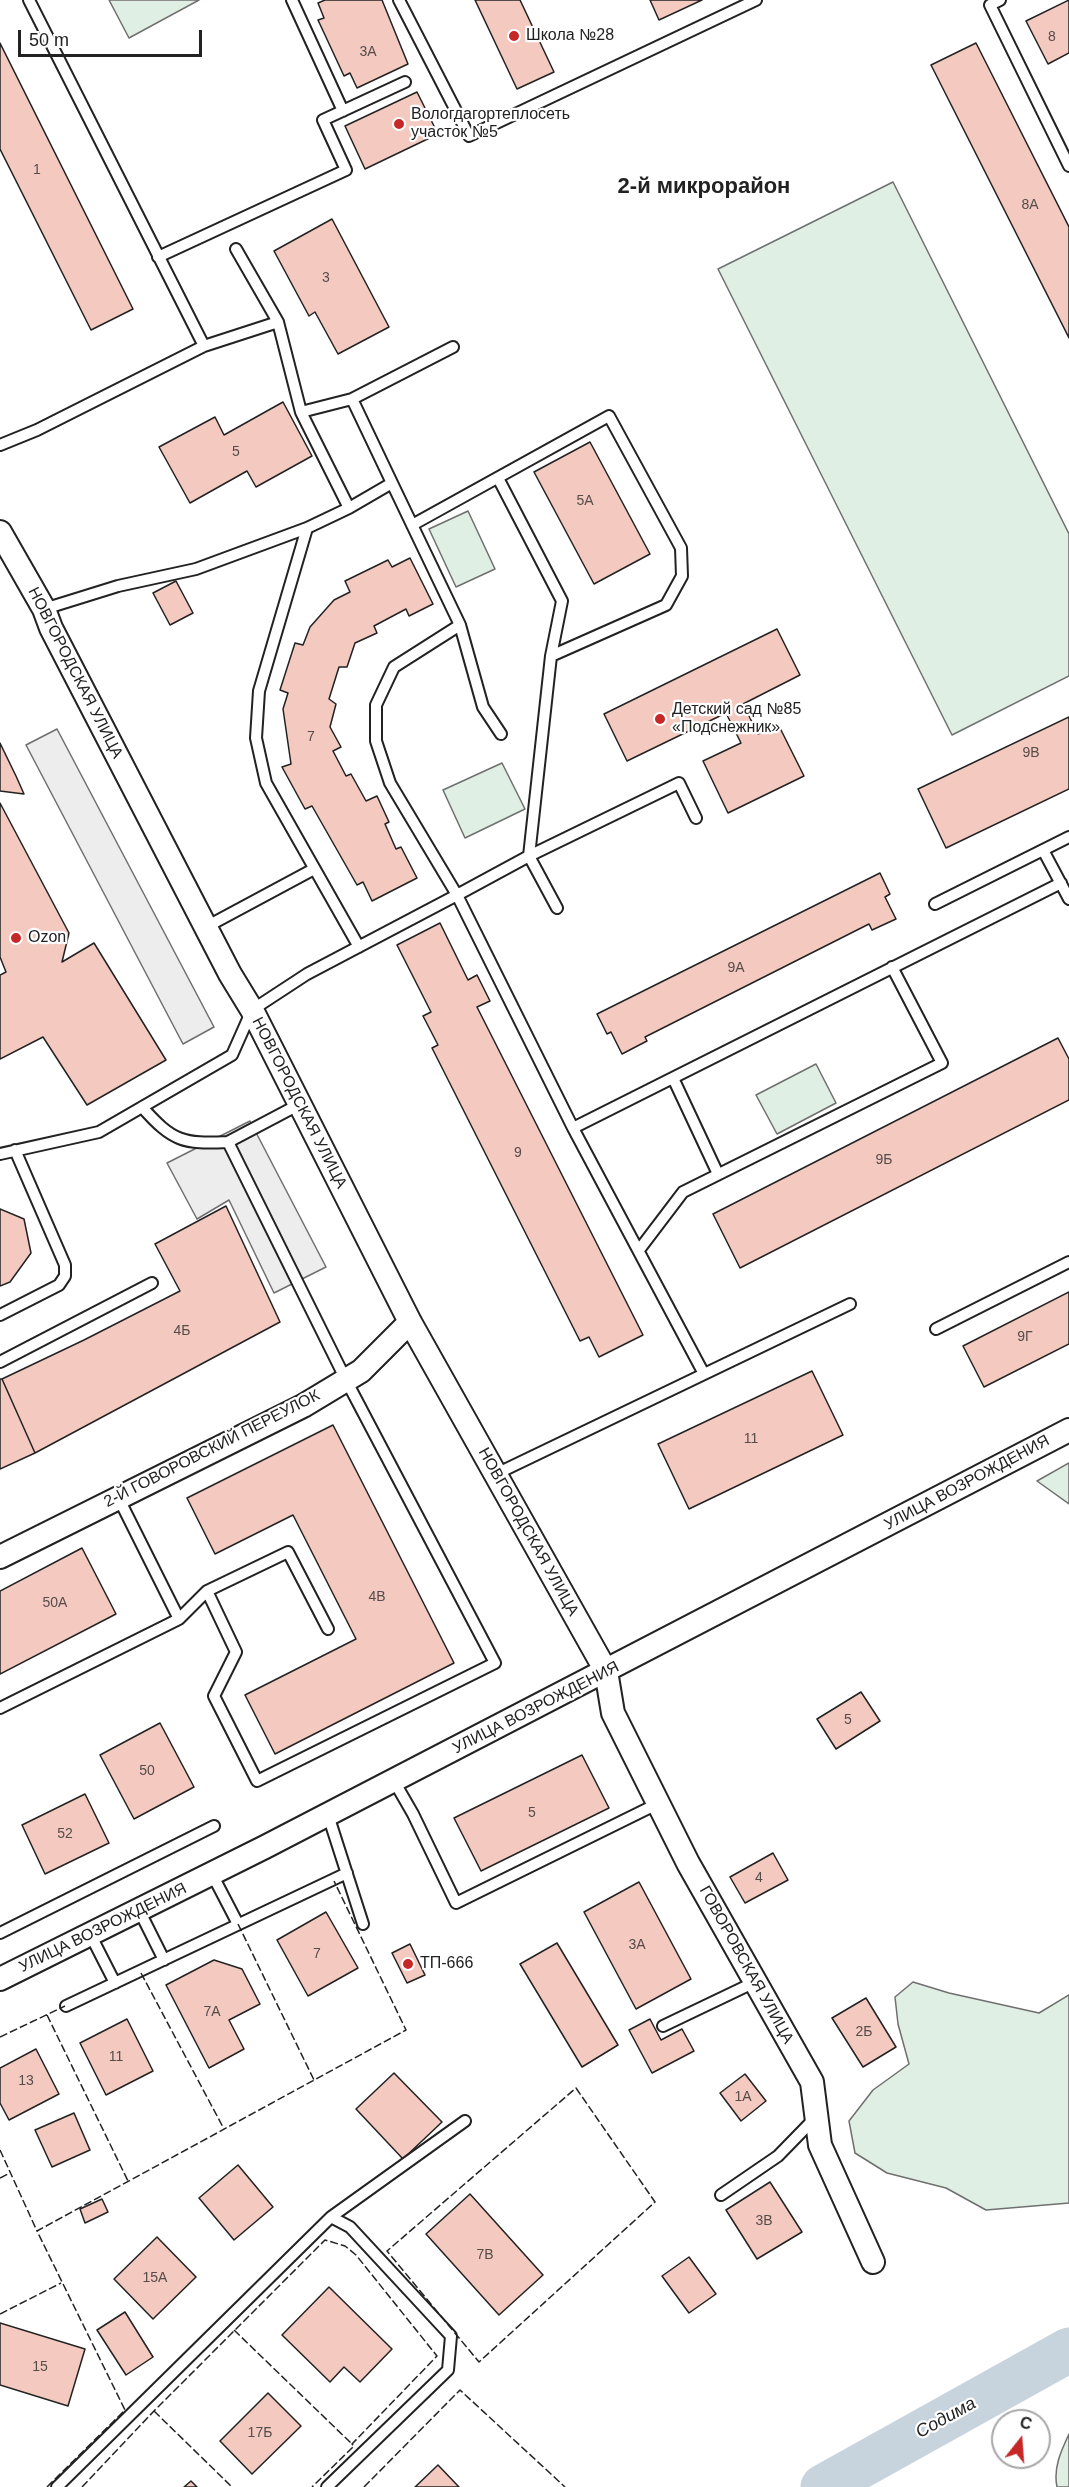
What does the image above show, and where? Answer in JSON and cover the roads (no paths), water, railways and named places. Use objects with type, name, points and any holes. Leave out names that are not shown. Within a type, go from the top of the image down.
[{"type":"street","name":"НОВГОРОДСКАЯ УЛИЦА","points":[[2,541],[44,609],[51,628],[206,927],[252,1010],[410,1322],[606,1671]]},
{"type":"street","name":"2-Й ГОВОРОВСКИЙ ПЕРЕУЛОК","points":[[0,1557],[303,1406],[362,1371],[410,1322]]},
{"type":"street","name":"УЛИЦА ВОЗРОЖДЕНИЯ","points":[[0,1980],[328,1815],[1069,1430]]},
{"type":"street","name":"ГОВОРОВСКАЯ УЛИЦА","points":[[606,1671],[613,1713],[688,1863],[812,2082],[820,2145],[873,2262]]},
{"type":"lane","points":[[29,0],[204,346]]},
{"type":"lane","points":[[292,0],[343,111]]},
{"type":"lane","points":[[399,0],[469,136],[756,0]]},
{"type":"lane","points":[[1000,0],[990,5],[1069,166]]},
{"type":"lane","points":[[158,257],[346,170],[323,120],[405,82]]},
{"type":"lane","points":[[236,249],[278,322],[301,412],[349,508]]},
{"type":"lane","points":[[0,445],[37,430],[204,346],[278,322]]},
{"type":"lane","points":[[301,412],[352,399],[453,347]]},
{"type":"lane","points":[[352,399],[460,625],[483,707],[501,734]]},
{"type":"lane","points":[[412,525],[609,416],[681,548],[682,576],[666,605],[552,656]]},
{"type":"lane","points":[[498,478],[562,601],[552,656],[529,856],[557,908]]},
{"type":"lane","points":[[44,609],[118,586],[196,569],[307,528],[349,508],[392,483]]},
{"type":"lane","points":[[307,528],[259,691],[256,738],[266,783],[359,947]]},
{"type":"lane","points":[[460,625],[394,667],[376,705],[376,741],[390,783],[457,895],[573,1128],[704,1374]]},
{"type":"lane","points":[[0,1154],[99,1132],[232,1055],[252,1010],[307,974],[529,856],[679,783],[696,818]]},
{"type":"lane","points":[[935,904],[1069,837]]},
{"type":"lane","points":[[1043,850],[1069,898]]},
{"type":"lane","points":[[206,927],[315,869]]},
{"type":"lane","points":[[573,1128],[1061,883]]},
{"type":"lane","points":[[639,1250],[683,1192],[942,1063],[892,968]]},
{"type":"lane","points":[[673,1078],[718,1174]]},
{"type":"lane","points":[[142,1107],[162,1130],[192,1143],[228,1142],[300,1104]]},
{"type":"lane","points":[[207,1591],[236,1652],[214,1696],[257,1780],[495,1663],[346,1380],[228,1142]]},
{"type":"lane","points":[[0,1316],[59,1286],[65,1276],[65,1265],[15,1150]]},
{"type":"lane","points":[[936,1329],[1069,1262]]},
{"type":"lane","points":[[0,1362],[152,1283]]},
{"type":"lane","points":[[495,1474],[850,1304]]},
{"type":"lane","points":[[118,1497],[179,1619]]},
{"type":"lane","points":[[0,1708],[179,1619],[207,1591],[288,1552],[328,1629]]},
{"type":"lane","points":[[394,1781],[413,1814],[456,1904],[658,1803]]},
{"type":"lane","points":[[328,1815],[363,1924]]},
{"type":"lane","points":[[0,1933],[214,1827]]},
{"type":"lane","points":[[66,2006],[347,1873]]},
{"type":"lane","points":[[212,1874],[238,1924]]},
{"type":"lane","points":[[139,1910],[164,1960]]},
{"type":"lane","points":[[90,1935],[115,1983]]},
{"type":"lane","points":[[663,2026],[755,1982]]},
{"type":"lane","points":[[721,2195],[778,2156],[816,2116]]},
{"type":"lane","points":[[57,2487],[331,2217],[465,2121]]},
{"type":"lane","points":[[327,2487],[448,2370],[451,2336],[350,2227],[331,2217]]},
{"type":"waterway","name":"Содима","points":[[823,2487],[1069,2350]]},
{"type":"place","name":"Школа №28","points":[[514,36]]},
{"type":"place","name":"Вологдагортеплосеть участок №5","points":[[399,124]]},
{"type":"place","name":"Детский сад №85 «Подснежник»","points":[[660,719]]},
{"type":"place","name":"Ozon","points":[[16,938]]},
{"type":"place","name":"ТП-666","points":[[408,1964]]},
{"type":"district","name":"2-й микрорайон","points":[[704,187]]}]
